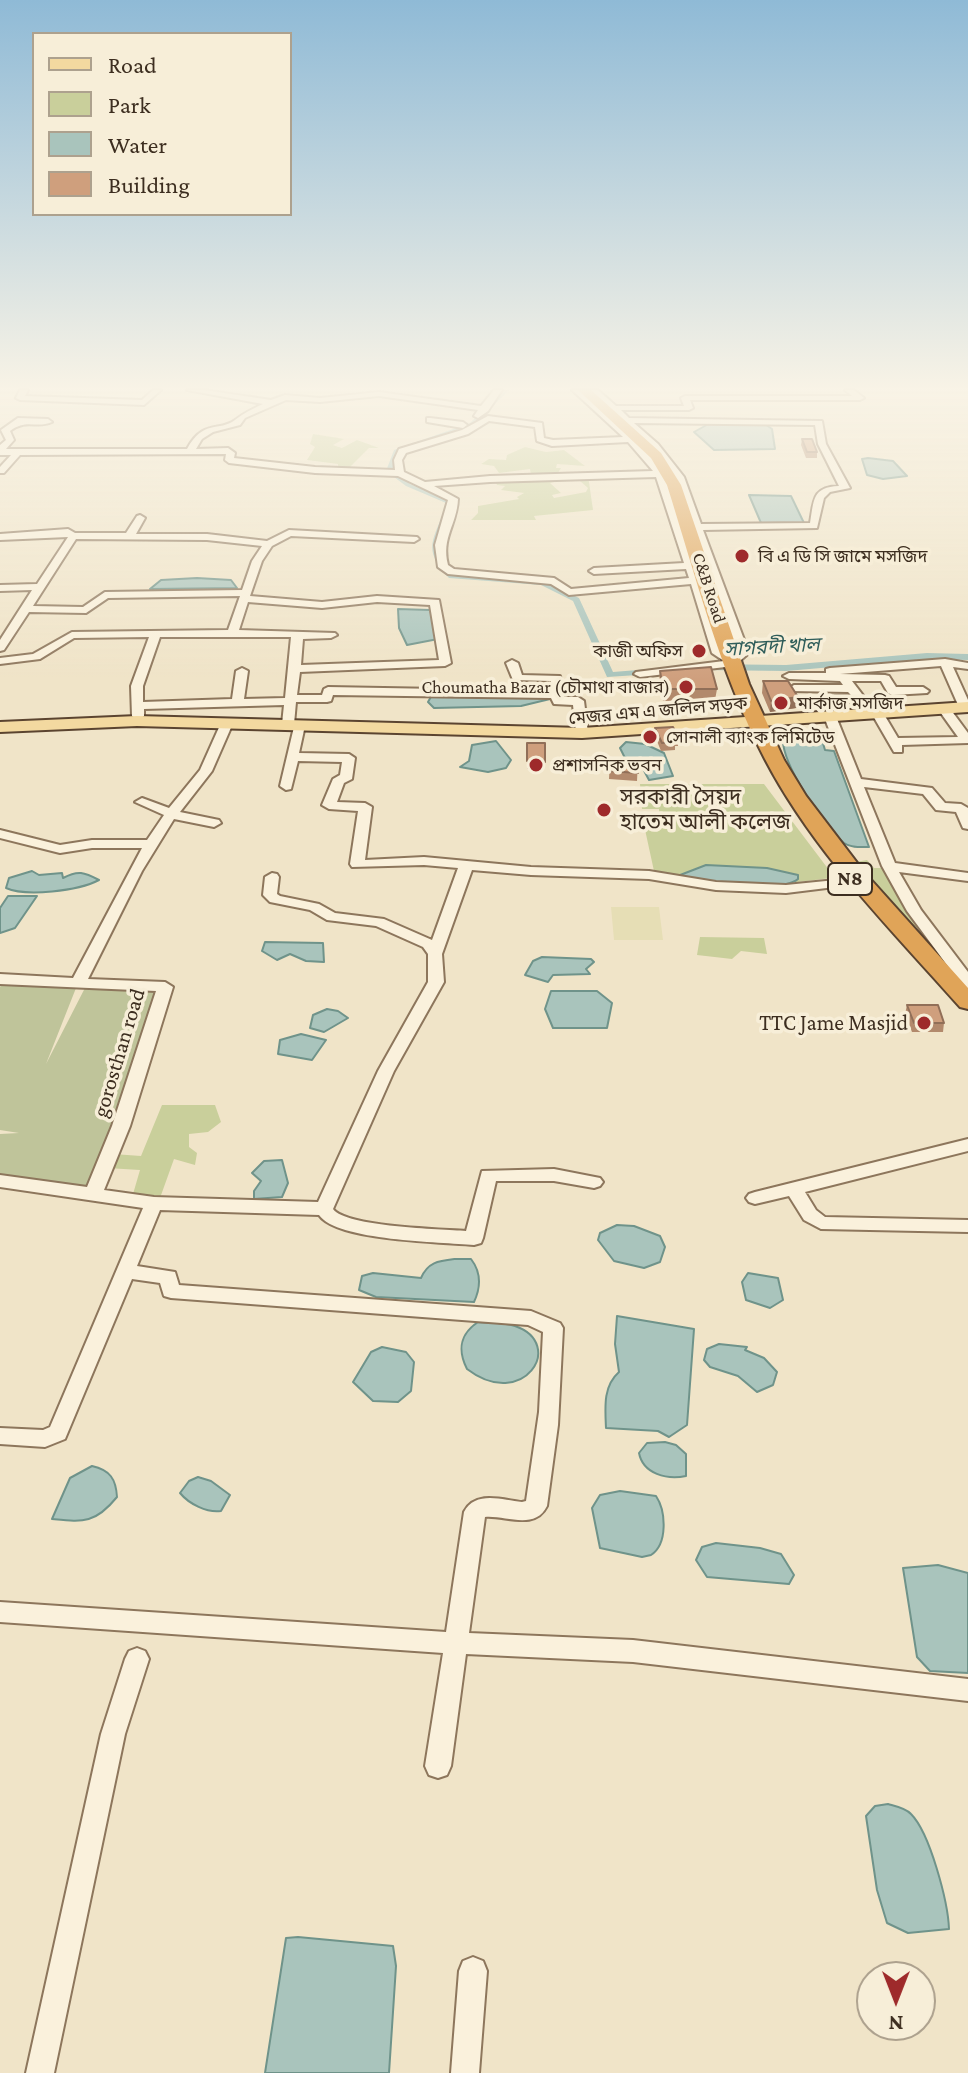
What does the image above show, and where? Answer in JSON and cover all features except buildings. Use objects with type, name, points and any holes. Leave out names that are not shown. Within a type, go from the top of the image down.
[{"type":"highway","name":"C&B Road","points":[[672,487],[781,790],[851,881],[968,1019]]},
{"type":"highway","name":"C&B Road","points":[[758,723],[797,798],[846,861],[966,997]]},
{"type":"main road","points":[[758,723],[967,707]]},
{"type":"main road","name":"মেজর এম এ জলিল সড়ক","points":[[0,730],[138,714],[226,725]]},
{"type":"main road","name":"মেজর এম এ জলিল সড়ক","points":[[0,730],[226,725],[582,733],[758,723]]},
{"type":"main road","name":"মেজর এম এ জলিল সড়ক","points":[[293,727],[562,739],[758,723]]},
{"type":"street","points":[[425,487],[453,499],[454,508],[440,531],[439,551],[443,567],[452,572],[554,581],[569,592],[695,581]]},
{"type":"street","points":[[664,487],[718,653],[735,667]]},
{"type":"street","points":[[683,487],[743,653],[735,667]]},
{"type":"street","points":[[698,527],[814,526],[819,497],[827,489],[844,487]]},
{"type":"street","points":[[129,537],[140,518]]},
{"type":"street","points":[[0,537],[68,532],[73,536],[207,537],[269,544]]},
{"type":"street","points":[[232,633],[257,561],[269,544],[289,533],[414,539]]},
{"type":"street","points":[[0,648],[73,536]]},
{"type":"street","points":[[594,571],[690,566]]},
{"type":"street","points":[[0,588],[37,587]]},
{"type":"street","points":[[0,619],[21,613],[86,610],[102,595],[116,594],[244,596],[322,605],[377,599],[435,602],[445,663],[294,669]]},
{"type":"street","points":[[156,633],[142,664],[137,686],[138,714],[238,702],[327,698],[328,691],[418,690],[555,695],[558,701]]},
{"type":"street","points":[[0,661],[36,657],[72,635],[331,635]]},
{"type":"street","points":[[286,786],[292,757],[291,700],[296,636]]},
{"type":"street","points":[[945,662],[967,707]]},
{"type":"street","points":[[825,672],[945,662],[966,669]]},
{"type":"street","points":[[512,663],[517,678],[556,678],[558,701]]},
{"type":"street","points":[[878,714],[896,746],[967,740],[923,691],[913,664]]},
{"type":"street","points":[[640,674],[735,667]]},
{"type":"street","points":[[238,702],[242,671]]},
{"type":"street","points":[[807,720],[790,679],[847,684],[885,678],[892,691],[923,691]]},
{"type":"street","points":[[799,702],[859,698],[847,684]]},
{"type":"street","points":[[558,701],[578,701],[582,733]]},
{"type":"street","points":[[831,719],[889,866],[914,911],[966,980],[966,997]]},
{"type":"street","points":[[78,983],[99,936],[152,844],[206,771],[226,725]]},
{"type":"street","points":[[292,757],[349,758],[346,779],[339,779],[329,805],[365,807],[357,864],[415,861],[649,875],[680,882],[786,889],[851,881]]},
{"type":"street","points":[[855,782],[927,791],[941,807],[961,808],[968,825]]},
{"type":"street","points":[[142,802],[185,818],[214,823]]},
{"type":"street","points":[[0,834],[60,849],[92,844],[152,844]]},
{"type":"street","points":[[324,1209],[386,1071],[436,982],[435,954],[466,866]]},
{"type":"street","points":[[889,866],[968,877]]},
{"type":"street","points":[[272,877],[270,895],[275,899],[314,907],[332,917],[379,922],[428,944],[435,954]]},
{"type":"street","name":"gorosthan road","points":[[0,979],[165,987],[121,1126],[94,1192]]},
{"type":"street","points":[[755,1198],[968,1145]]},
{"type":"street","points":[[324,1209],[331,1219],[358,1228],[474,1238],[488,1175],[554,1175],[594,1182]]},
{"type":"street","points":[[0,1181],[94,1192],[154,1203],[324,1209]]},
{"type":"street","points":[[794,1189],[810,1215],[821,1223],[968,1226]]},
{"type":"street","points":[[0,1436],[45,1439],[58,1433],[154,1203]]},
{"type":"street","points":[[125,1271],[168,1277],[171,1291],[531,1318],[553,1328],[547,1362],[550,1394],[545,1452],[536,1506],[524,1512],[485,1506],[475,1512],[438,1766]]},
{"type":"street","points":[[0,1612],[458,1643],[633,1651],[968,1690]]},
{"type":"street","points":[[40,2073],[113,1734],[137,1659]]},
{"type":"street","points":[[465,2073],[473,1971]]},
{"type":"shaded area","points":[[611,907],[659,907],[663,940],[614,940]]},
{"type":"green space","points":[[504,487],[554,487],[561,493],[552,495],[554,498],[586,492],[587,487],[590,487],[593,510],[534,516],[536,520],[471,520],[478,513],[478,506],[519,499],[517,497],[524,493],[501,490]]},
{"type":"green space","points":[[640,784],[764,784],[829,870],[831,878],[757,887],[654,871],[644,825],[660,824],[659,809],[642,809]]},
{"type":"green space","points":[[867,860],[874,868],[885,868],[962,979],[949,982],[850,863]]},
{"type":"green space","points":[[700,937],[764,938],[767,954],[741,951],[732,959],[697,955]]},
{"type":"green space","points":[[4,979],[78,983],[46,1064],[87,984],[165,987],[94,1192],[0,1183],[0,1134],[19,1133],[0,1130],[0,987]]},
{"type":"green space","points":[[162,1105],[215,1105],[221,1122],[208,1132],[189,1134],[189,1147],[197,1153],[195,1165],[174,1159],[160,1198],[133,1194],[140,1170],[107,1168],[113,1154],[141,1156]]},
{"type":"water","points":[[749,495],[791,496],[804,523],[761,523]]},
{"type":"water","points":[[161,580],[231,580],[237,588],[150,589]]},
{"type":"water","points":[[398,609],[430,610],[438,639],[407,645],[399,628]]},
{"type":"water","points":[[432,695],[550,699],[521,706],[434,708],[428,702]]},
{"type":"water","points":[[819,733],[830,740],[822,740],[825,750],[834,751],[869,847],[850,846],[836,835],[805,794],[789,763],[783,738],[790,734]]},
{"type":"water","points":[[496,741],[511,760],[506,768],[488,772],[460,767],[469,761],[472,745]]},
{"type":"water","points":[[626,742],[645,744],[664,753],[673,776],[649,780],[642,767],[625,758],[620,748]]},
{"type":"water","points":[[706,865],[767,868],[798,875],[798,879],[758,886],[675,877]]},
{"type":"water","points":[[32,871],[39,875],[62,873],[63,878],[81,873],[99,880],[52,892],[6,888],[9,878]]},
{"type":"water","points":[[8,896],[37,896],[15,928],[0,933],[0,908]]},
{"type":"water","points":[[265,942],[323,943],[324,962],[306,961],[290,954],[277,960],[262,951]]},
{"type":"water","points":[[542,957],[591,959],[594,962],[586,969],[590,974],[553,975],[548,982],[525,975],[533,961]]},
{"type":"water","points":[[551,991],[597,991],[612,1003],[607,1028],[553,1028],[545,1009]]},
{"type":"water","points":[[327,1009],[338,1011],[348,1018],[324,1032],[310,1028],[313,1015]]},
{"type":"water","points":[[301,1034],[326,1040],[312,1060],[278,1054],[280,1040]]},
{"type":"water","points":[[282,1160],[288,1183],[282,1197],[254,1199],[254,1191],[261,1181],[252,1173],[264,1161]]},
{"type":"water","points":[[617,1225],[634,1226],[660,1236],[665,1247],[660,1262],[644,1268],[614,1261],[598,1240],[600,1233]]},
{"type":"water","points":[[471,1259],[477,1269],[479,1285],[474,1302],[376,1297],[359,1290],[362,1276],[373,1273],[421,1278],[434,1263]]},
{"type":"water","points":[[748,1273],[778,1278],[783,1300],[770,1308],[746,1300],[742,1282]]},
{"type":"water","points":[[617,1316],[694,1329],[687,1425],[669,1437],[658,1431],[606,1428],[608,1390],[619,1372],[615,1344]]},
{"type":"water","points":[[478,1322],[515,1326],[530,1335],[537,1346],[537,1359],[532,1370],[521,1379],[505,1383],[487,1380],[467,1369],[462,1342]]},
{"type":"water","points":[[719,1344],[747,1347],[745,1350],[764,1358],[777,1372],[773,1385],[757,1392],[738,1376],[710,1367],[704,1360],[707,1349]]},
{"type":"water","points":[[382,1347],[406,1352],[414,1362],[411,1391],[398,1402],[373,1401],[353,1382],[371,1352]]},
{"type":"water","points":[[647,1443],[676,1445],[686,1454],[686,1476],[657,1474],[641,1460],[639,1453]]},
{"type":"water","points":[[92,1466],[111,1476],[117,1497],[95,1517],[72,1521],[52,1519],[70,1478]]},
{"type":"water","points":[[198,1477],[211,1481],[230,1495],[221,1511],[199,1507],[180,1493],[189,1481]]},
{"type":"water","points":[[620,1491],[656,1496],[659,1502],[663,1535],[657,1550],[651,1555],[642,1557],[600,1548],[592,1508],[600,1495]]},
{"type":"water","points":[[716,1543],[760,1548],[781,1554],[794,1575],[789,1584],[707,1577],[696,1560],[702,1547]]},
{"type":"water","points":[[938,1565],[968,1573],[968,1673],[930,1671],[917,1657],[903,1568]]},
{"type":"water","points":[[888,1804],[909,1812],[925,1836],[942,1886],[949,1929],[908,1933],[887,1923],[877,1890],[866,1816],[875,1806]]},
{"type":"water","points":[[286,1938],[393,1946],[396,1966],[389,2073],[265,2073]]},
{"type":"waterway","name":"সাগরদী খাল","points":[[412,487],[450,502],[436,548],[442,566],[452,576],[543,583],[576,600],[610,675],[650,672]]},
{"type":"waterway","name":"সাগরদী খাল","points":[[704,667],[786,668],[927,656],[968,657]]},
{"type":"place","name":"বি এ ডি সি জামে মসজিদ","points":[[742,556]]},
{"type":"place","name":"কাজী অফিস","points":[[699,651]]},
{"type":"place","name":"Choumatha Bazar (চৌমাথা বাজার)","points":[[686,687]]},
{"type":"place","name":"মার্কাজ মসজিদ","points":[[781,703]]},
{"type":"place","name":"সোনালী ব্যাংক লিমিটেড","points":[[650,737]]},
{"type":"place","name":"প্রশাসনিক ভবন","points":[[536,765]]},
{"type":"place","name":"সরকারী সৈয়দ হাতেম আলী কলেজ","points":[[604,810]]},
{"type":"place","name":"TTC Jame Masjid","points":[[924,1023]]}]
